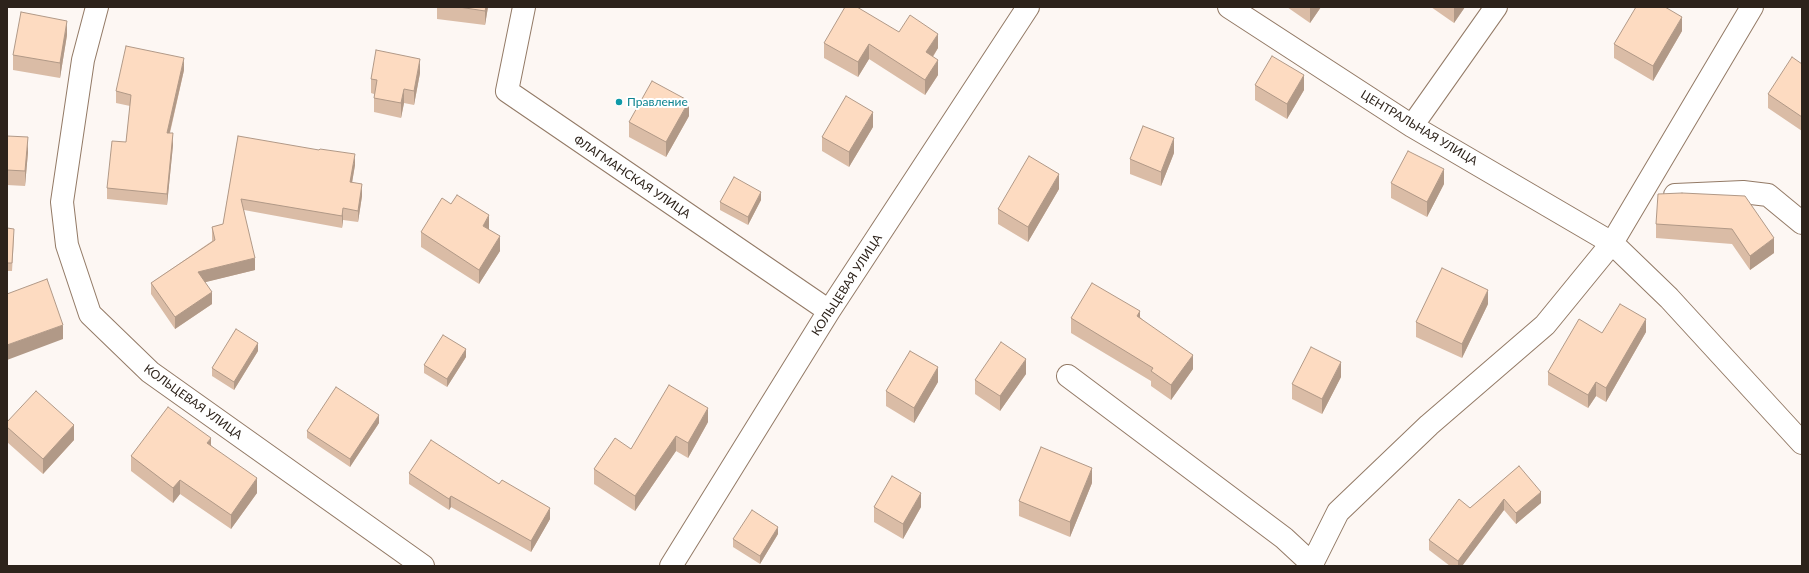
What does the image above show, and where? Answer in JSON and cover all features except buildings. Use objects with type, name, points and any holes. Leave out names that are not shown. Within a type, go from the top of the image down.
[{"type":"street","name":"КОЛЬЦЕВАЯ УЛИЦА","points":[[97,7],[82,60],[62,202],[67,245],[90,314],[150,372],[423,566]]},
{"type":"street","name":"ФЛАГМАНСКАЯ УЛИЦА","points":[[524,7],[507,91],[829,312]]},
{"type":"street","name":"КОЛЬЦЕВАЯ УЛИЦА","points":[[671,566],[829,312],[1028,7]]},
{"type":"street","name":"ЦЕНТРАЛЬНАЯ УЛИЦА","points":[[1230,7],[1412,126],[1612,242],[1669,298],[1802,443]]},
{"type":"street","points":[[1412,126],[1496,7]]},
{"type":"street","points":[[1068,376],[1284,538],[1311,565],[1338,512],[1429,425],[1545,325],[1612,242],[1752,7]]},
{"type":"street","points":[[1640,197],[1743,192],[1768,195],[1802,223]]},
{"type":"place","name":"Правление","points":[[619,102]]}]
